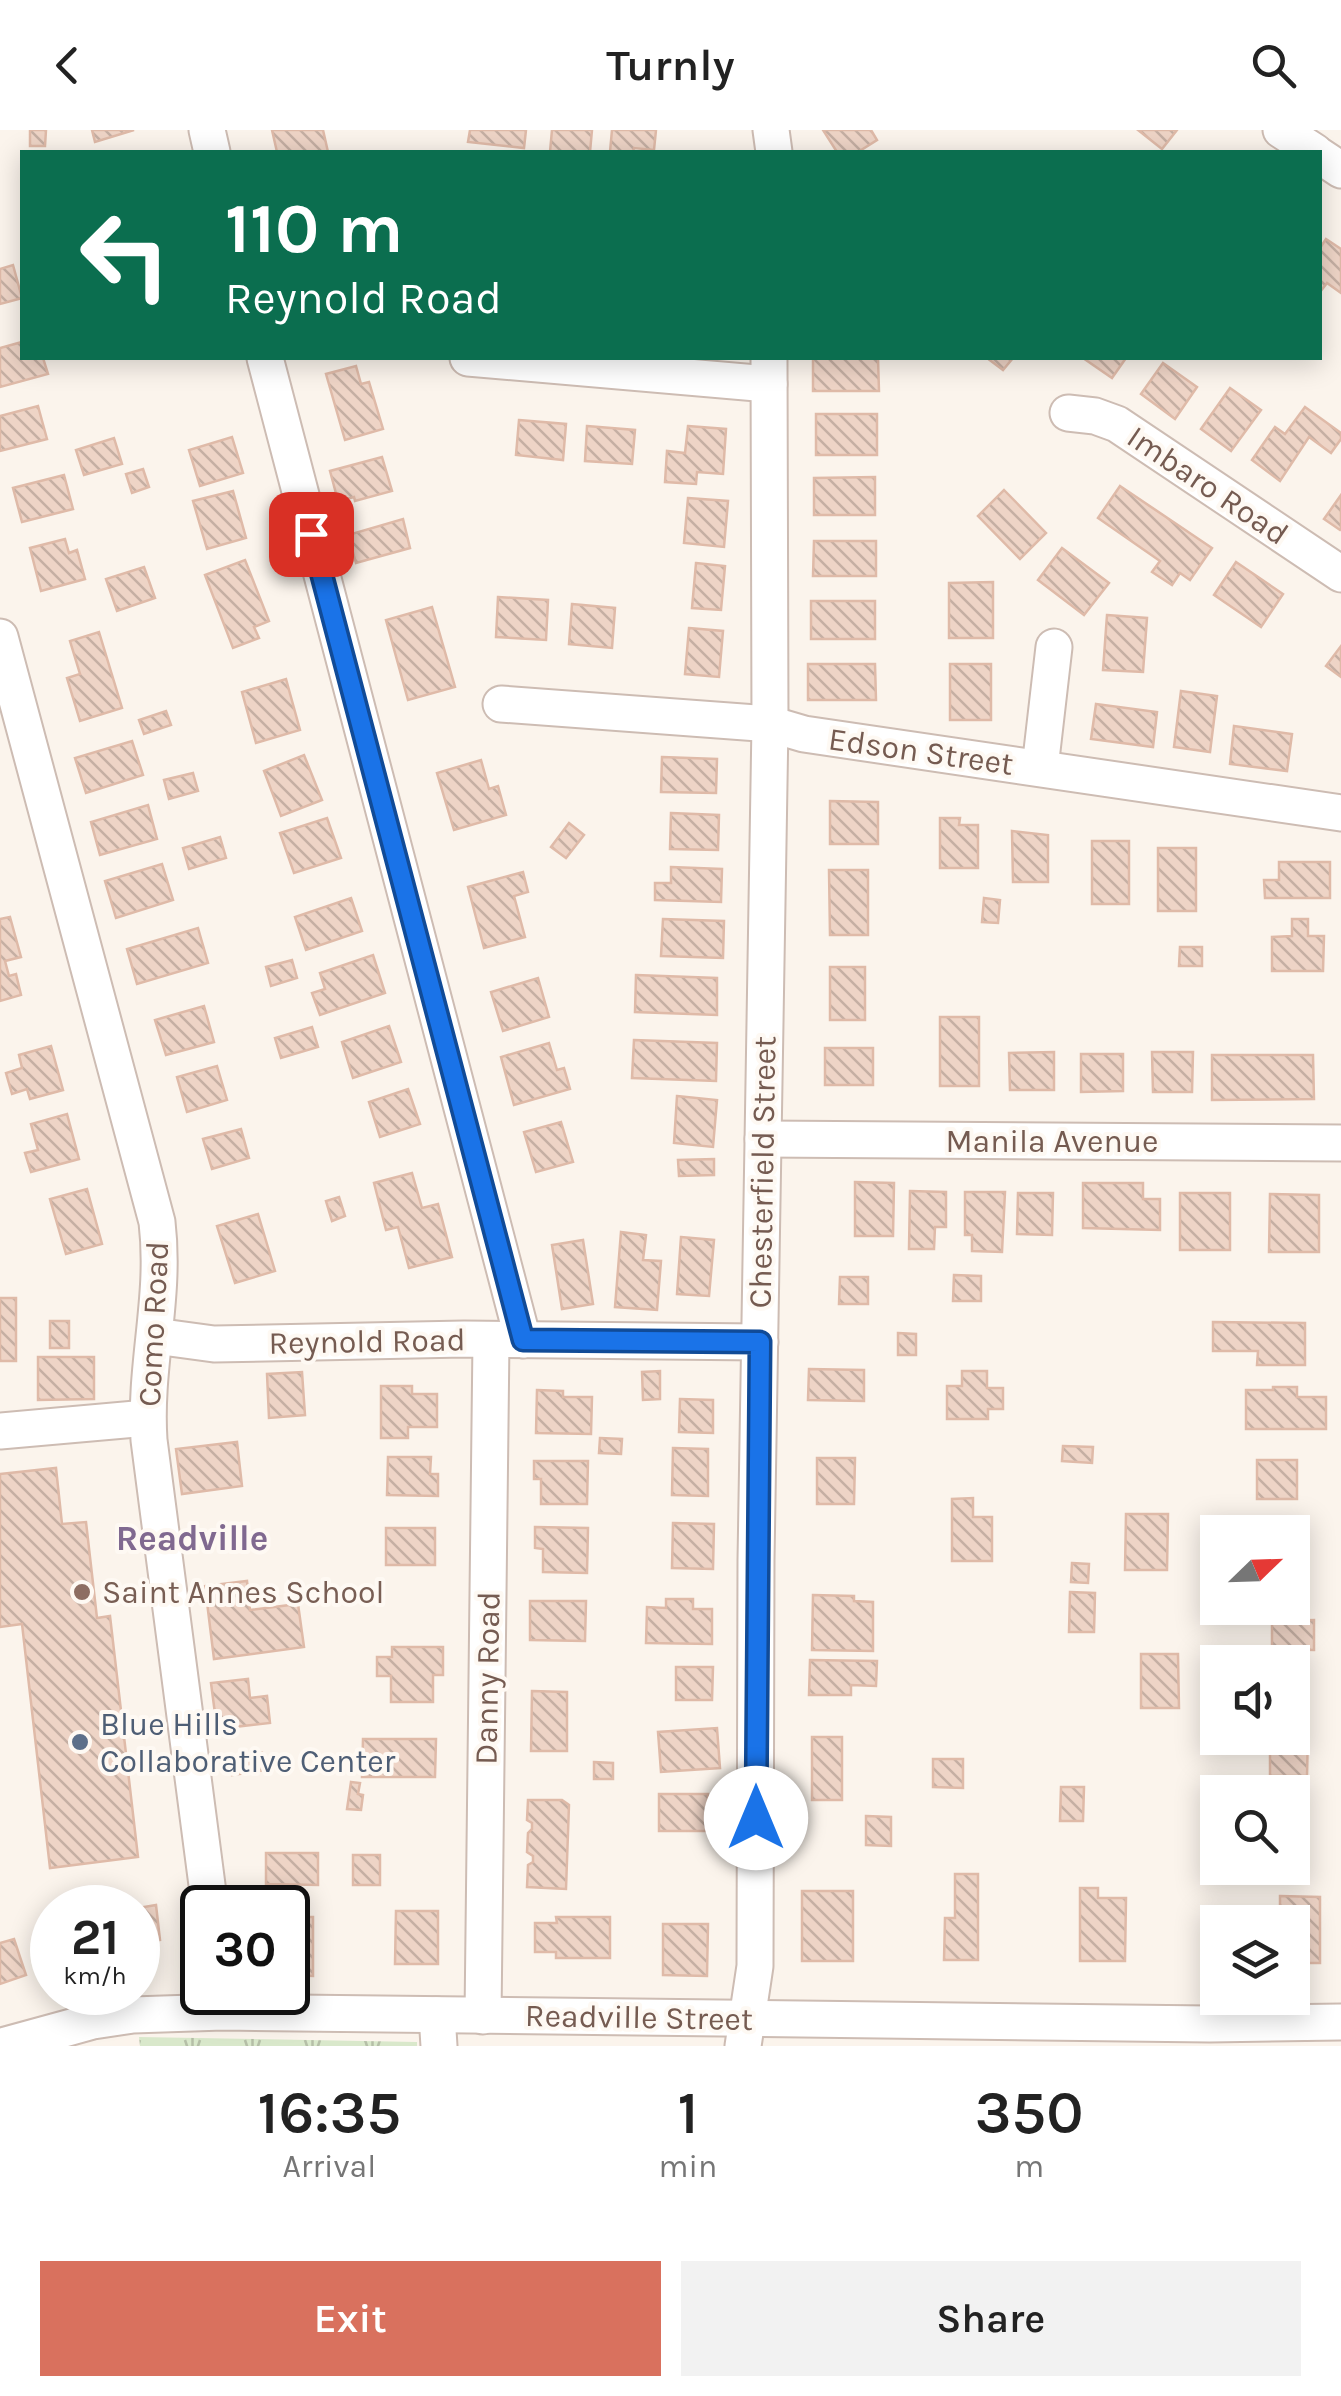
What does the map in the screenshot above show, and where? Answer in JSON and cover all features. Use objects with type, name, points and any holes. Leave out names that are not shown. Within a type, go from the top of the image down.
[{"type":"street","points":[[1281,130],[1311,150]]},
{"type":"street","name":"Danny Road","points":[[266,360],[507,1340],[483,2016]]},
{"type":"street","points":[[478,360],[769,371]]},
{"type":"street","name":"Chesterfield Street","points":[[745,2032],[755,1966],[770,724],[769,371]]},
{"type":"street","name":"Imbaro Road","points":[[1068,413],[1117,424],[1341,574]]},
{"type":"street","name":"Como Road","points":[[0,637],[157,1222],[161,1256],[147,1418],[207,1885]]},
{"type":"street","points":[[1040,768],[1054,647]]},
{"type":"street","name":"Edson Street","points":[[501,704],[770,724],[804,734],[1341,813]]},
{"type":"street","name":"Manila Avenue","points":[[762,1139],[1341,1143]]},
{"type":"street","name":"Reynold Road","points":[[155,1336],[214,1344],[760,1342]]},
{"type":"street","points":[[0,1431],[147,1418]]},
{"type":"street","name":"Readville Street","points":[[2,2046],[120,2017],[180,2008]]},
{"type":"street","name":"Readville Street","points":[[310,2013],[438,2030],[483,2016],[745,2032],[1210,2035],[1341,2022]]},
{"type":"green space","points":[[139,2037],[417,2042],[417,2046],[140,2046]]},
{"type":"building","points":[[30,130],[46,130],[45,146],[30,146]]},
{"type":"building","points":[[92,130],[134,130],[95,142]]},
{"type":"building","points":[[272,130],[323,130],[328,150],[277,150]]},
{"type":"building","points":[[470,130],[526,130],[524,148],[468,142]]},
{"type":"building","points":[[552,130],[592,130],[590,150],[550,150]]},
{"type":"building","points":[[612,130],[656,130],[654,150],[610,150]]},
{"type":"building","points":[[823,130],[871,130],[877,140],[861,150],[836,150]]},
{"type":"building","points":[[1138,130],[1177,130],[1162,149]]},
{"type":"building","points":[[1326,239],[1341,249],[1341,293],[1327,283],[1322,289],[1322,245]]},
{"type":"building","points":[[13,265],[20,299],[0,304],[0,269]]},
{"type":"building","points":[[20,343],[20,360],[44,360],[48,374],[0,387],[0,348]]},
{"type":"building","points":[[813,360],[878,360],[879,391],[813,391]]},
{"type":"building","points":[[990,360],[1011,360],[1003,370]]},
{"type":"building","points":[[1086,360],[1125,360],[1112,378]]},
{"type":"building","points":[[1163,363],[1197,387],[1175,419],[1141,394]]},
{"type":"building","points":[[356,366],[361,384],[369,382],[383,429],[345,440],[326,374]]},
{"type":"building","points":[[1230,388],[1261,410],[1231,451],[1201,429]]},
{"type":"building","points":[[38,406],[47,439],[0,451],[0,416]]},
{"type":"building","points":[[1305,407],[1341,433],[1341,439],[1331,453],[1309,437],[1280,481],[1252,460],[1275,427],[1285,434]]},
{"type":"building","points":[[816,414],[877,414],[877,455],[816,455]]},
{"type":"building","points":[[519,420],[566,424],[563,460],[516,455]]},
{"type":"building","points":[[587,426],[635,430],[632,464],[585,461]]},
{"type":"building","points":[[688,426],[726,429],[723,474],[697,472],[696,484],[665,482],[667,451],[685,453]]},
{"type":"building","points":[[232,437],[243,473],[200,486],[189,450]]},
{"type":"building","points":[[114,438],[122,464],[84,475],[76,450]]},
{"type":"building","points":[[382,457],[392,491],[355,501],[354,497],[338,501],[330,471]]},
{"type":"building","points":[[143,469],[149,487],[132,493],[126,474]]},
{"type":"building","points":[[64,475],[73,509],[22,522],[13,488]]},
{"type":"building","points":[[875,477],[875,515],[814,515],[814,478]]},
{"type":"building","points":[[1120,486],[1212,548],[1190,580],[1180,573],[1172,585],[1152,572],[1160,561],[1098,518]]},
{"type":"building","points":[[1004,490],[1046,533],[1020,559],[978,516]]},
{"type":"building","points":[[233,491],[246,538],[207,549],[193,501]]},
{"type":"building","points":[[1341,495],[1341,529],[1340,530],[1324,519]]},
{"type":"building","points":[[688,498],[728,501],[724,547],[684,543]]},
{"type":"building","points":[[403,519],[410,548],[356,563],[348,535]]},
{"type":"building","points":[[65,539],[69,553],[77,550],[85,579],[41,591],[30,548]]},
{"type":"building","points":[[814,541],[876,541],[876,576],[813,576]]},
{"type":"building","points":[[1062,548],[1109,583],[1084,615],[1038,580]]},
{"type":"building","points":[[245,560],[269,621],[254,627],[259,638],[233,648],[205,575]]},
{"type":"building","points":[[1236,562],[1283,594],[1261,627],[1214,595]]},
{"type":"building","points":[[696,563],[725,566],[721,610],[692,608]]},
{"type":"building","points":[[144,567],[155,598],[117,611],[106,579]]},
{"type":"building","points":[[993,582],[993,638],[949,638],[949,583]]},
{"type":"building","points":[[498,597],[548,600],[546,640],[496,637]]},
{"type":"building","points":[[811,601],[875,601],[875,639],[811,639]]},
{"type":"building","points":[[572,604],[615,608],[612,648],[569,644]]},
{"type":"building","points":[[432,607],[455,687],[408,700],[386,620]]},
{"type":"building","points":[[1107,615],[1147,618],[1143,672],[1103,670]]},
{"type":"building","points":[[689,628],[723,631],[719,677],[685,674]]},
{"type":"building","points":[[99,632],[122,708],[80,721],[67,678],[80,674],[70,641]]},
{"type":"building","points":[[1341,646],[1341,677],[1326,666]]},
{"type":"building","points":[[808,664],[875,664],[876,700],[808,700]]},
{"type":"building","points":[[950,664],[991,664],[991,720],[950,720]]},
{"type":"building","points":[[286,679],[300,730],[256,743],[242,692]]},
{"type":"building","points":[[1181,691],[1217,696],[1210,752],[1174,747]]},
{"type":"building","points":[[1096,704],[1157,712],[1153,747],[1091,739]]},
{"type":"building","points":[[166,711],[171,725],[144,734],[139,720]]},
{"type":"building","points":[[1234,726],[1292,734],[1287,771],[1230,764]]},
{"type":"building","points":[[132,741],[143,775],[86,793],[75,758]]},
{"type":"building","points":[[304,755],[322,800],[281,816],[264,771]]},
{"type":"building","points":[[662,757],[717,759],[716,793],[661,792]]},
{"type":"building","points":[[481,760],[489,789],[498,786],[506,815],[454,830],[437,773]]},
{"type":"building","points":[[193,773],[198,791],[169,799],[164,780]]},
{"type":"building","points":[[830,801],[878,802],[878,844],[830,844]]},
{"type":"building","points":[[148,805],[157,839],[100,855],[91,822]]},
{"type":"building","points":[[671,813],[719,815],[718,850],[670,849]]},
{"type":"building","points":[[327,818],[341,858],[294,873],[280,833]]},
{"type":"building","points":[[940,818],[960,818],[959,825],[978,825],[978,868],[940,868]]},
{"type":"building","points":[[569,823],[584,835],[566,858],[551,847]]},
{"type":"building","points":[[1012,831],[1048,835],[1048,882],[1013,882]]},
{"type":"building","points":[[220,837],[226,858],[189,869],[183,848]]},
{"type":"building","points":[[1092,841],[1129,841],[1129,904],[1092,904]]},
{"type":"building","points":[[1158,848],[1196,848],[1196,911],[1158,911]]},
{"type":"building","points":[[1279,862],[1330,862],[1330,898],[1265,898],[1264,880],[1279,880]]},
{"type":"building","points":[[162,864],[173,900],[116,918],[105,881]]},
{"type":"building","points":[[671,867],[722,869],[721,902],[655,900],[655,883],[671,883]]},
{"type":"building","points":[[829,870],[868,870],[868,935],[830,935]]},
{"type":"building","points":[[523,872],[528,892],[514,896],[525,937],[484,948],[468,887]]},
{"type":"building","points":[[351,898],[362,931],[306,950],[295,917]]},
{"type":"building","points":[[984,898],[1000,900],[998,923],[982,922]]},
{"type":"building","points":[[10,917],[21,957],[5,961],[9,976],[16,974],[21,995],[0,1001],[0,919]]},
{"type":"building","points":[[663,919],[724,921],[723,958],[661,956]]},
{"type":"building","points":[[1292,919],[1308,919],[1308,936],[1324,936],[1323,971],[1272,971],[1272,937],[1292,936]]},
{"type":"building","points":[[198,928],[208,963],[137,984],[127,949]]},
{"type":"building","points":[[1180,947],[1202,947],[1202,966],[1179,966]]},
{"type":"building","points":[[373,955],[385,993],[320,1015],[312,993],[325,989],[320,973]]},
{"type":"building","points":[[292,960],[297,978],[271,986],[266,967]]},
{"type":"building","points":[[830,967],[865,967],[865,1020],[830,1020]]},
{"type":"building","points":[[636,975],[717,978],[717,1015],[635,1012]]},
{"type":"building","points":[[538,978],[549,1017],[503,1031],[491,992]]},
{"type":"building","points":[[204,1006],[214,1042],[166,1055],[155,1020]]},
{"type":"building","points":[[940,1017],[979,1017],[979,1086],[940,1086]]},
{"type":"building","points":[[389,1026],[401,1062],[353,1078],[342,1042]]},
{"type":"building","points":[[312,1027],[318,1047],[281,1058],[275,1038]]},
{"type":"building","points":[[634,1040],[717,1043],[716,1081],[632,1078]]},
{"type":"building","points":[[549,1043],[557,1070],[564,1068],[570,1089],[514,1105],[501,1057]]},
{"type":"building","points":[[51,1046],[63,1090],[30,1099],[27,1089],[12,1094],[6,1073],[22,1068],[19,1055]]},
{"type":"building","points":[[825,1048],[873,1048],[873,1085],[825,1085]]},
{"type":"building","points":[[1054,1052],[1054,1090],[1010,1090],[1009,1053]]},
{"type":"building","points":[[1152,1052],[1193,1052],[1192,1092],[1153,1092]]},
{"type":"building","points":[[1081,1054],[1123,1054],[1123,1091],[1081,1092]]},
{"type":"building","points":[[1212,1055],[1313,1055],[1314,1099],[1212,1100]]},
{"type":"building","points":[[217,1066],[227,1100],[187,1112],[177,1077]]},
{"type":"building","points":[[408,1089],[420,1124],[380,1137],[369,1102]]},
{"type":"building","points":[[677,1096],[717,1100],[713,1147],[674,1143]]},
{"type":"building","points":[[67,1114],[79,1159],[31,1172],[25,1153],[38,1150],[31,1124]]},
{"type":"building","points":[[561,1122],[573,1162],[536,1172],[524,1132]]},
{"type":"building","points":[[241,1129],[249,1158],[212,1169],[203,1139]]},
{"type":"building","points":[[714,1159],[714,1175],[679,1176],[678,1160]]},
{"type":"building","points":[[412,1173],[422,1208],[438,1204],[452,1257],[409,1268],[398,1227],[386,1230],[374,1183]]},
{"type":"building","points":[[855,1182],[894,1183],[893,1236],[855,1236]]},
{"type":"building","points":[[1083,1183],[1143,1183],[1143,1199],[1160,1199],[1160,1230],[1083,1228]]},
{"type":"building","points":[[87,1189],[102,1244],[66,1254],[50,1199]]},
{"type":"building","points":[[910,1191],[946,1192],[946,1227],[935,1227],[934,1249],[909,1249]]},
{"type":"building","points":[[965,1192],[1005,1192],[1002,1252],[972,1251],[972,1235],[965,1235]]},
{"type":"building","points":[[1018,1193],[1053,1193],[1052,1235],[1017,1234]]},
{"type":"building","points":[[1180,1193],[1230,1193],[1230,1250],[1180,1250]]},
{"type":"building","points":[[1270,1194],[1319,1195],[1319,1252],[1269,1252]]},
{"type":"building","points":[[339,1197],[345,1216],[332,1221],[326,1201]]},
{"type":"building","points":[[258,1214],[275,1271],[235,1283],[217,1226]]},
{"type":"building","points":[[621,1232],[646,1235],[643,1260],[661,1261],[657,1310],[615,1307]]},
{"type":"building","points":[[681,1237],[714,1240],[709,1296],[677,1294]]},
{"type":"building","points":[[583,1240],[593,1304],[562,1309],[552,1245]]},
{"type":"building","points":[[954,1275],[981,1276],[981,1301],[953,1301]]},
{"type":"building","points":[[840,1277],[868,1277],[868,1304],[839,1304]]},
{"type":"building","points":[[0,1298],[16,1298],[16,1361],[0,1361]]},
{"type":"building","points":[[50,1321],[69,1321],[69,1348],[50,1348]]},
{"type":"building","points":[[1213,1322],[1305,1323],[1305,1365],[1257,1365],[1258,1351],[1213,1351]]},
{"type":"building","points":[[898,1333],[916,1334],[916,1355],[898,1355]]},
{"type":"building","points":[[38,1357],[94,1357],[94,1399],[38,1400]]},
{"type":"building","points":[[809,1369],[864,1370],[864,1401],[808,1400]]},
{"type":"building","points":[[660,1371],[660,1399],[643,1400],[642,1372]]},
{"type":"building","points":[[962,1371],[987,1371],[987,1388],[1003,1388],[1003,1409],[988,1409],[988,1419],[947,1419],[947,1386],[962,1386]]},
{"type":"building","points":[[302,1372],[305,1415],[269,1418],[267,1374]]},
{"type":"building","points":[[381,1386],[412,1386],[412,1394],[437,1394],[437,1427],[408,1427],[408,1438],[381,1438]]},
{"type":"building","points":[[1297,1387],[1297,1397],[1326,1397],[1326,1429],[1246,1429],[1246,1390]]},
{"type":"building","points":[[537,1390],[563,1391],[563,1397],[592,1397],[591,1434],[536,1433]]},
{"type":"building","points":[[680,1399],[713,1400],[713,1433],[679,1432]]},
{"type":"building","points":[[600,1438],[622,1439],[621,1454],[599,1453]]},
{"type":"building","points":[[237,1442],[242,1486],[182,1494],[176,1449]]},
{"type":"building","points":[[1063,1446],[1093,1447],[1092,1463],[1062,1461]]},
{"type":"building","points":[[673,1448],[708,1449],[708,1496],[672,1495]]},
{"type":"building","points":[[388,1457],[431,1457],[430,1474],[438,1474],[438,1496],[387,1495]]},
{"type":"building","points":[[817,1458],[855,1458],[854,1504],[817,1504]]},
{"type":"building","points":[[1257,1460],[1297,1460],[1297,1499],[1257,1499]]},
{"type":"building","points":[[534,1461],[588,1461],[587,1504],[541,1504],[541,1479],[534,1479]]},
{"type":"building","name":"Blue Hills Collaborative Center","points":[[56,1468],[62,1524],[86,1522],[97,1618],[110,1616],[138,1857],[50,1868],[22,1624],[0,1627],[0,1474]]},
{"type":"building","points":[[973,1498],[973,1517],[992,1517],[992,1561],[952,1561],[952,1499]]},
{"type":"building","points":[[1126,1514],[1168,1514],[1167,1570],[1125,1570]]},
{"type":"building","points":[[673,1523],[714,1524],[713,1569],[672,1568]]},
{"type":"building","points":[[535,1527],[588,1528],[587,1573],[543,1572],[543,1549],[535,1548]]},
{"type":"building","points":[[386,1528],[435,1528],[435,1565],[386,1565]]},
{"type":"building","points":[[1072,1563],[1089,1564],[1088,1583],[1071,1582]]},
{"type":"building","points":[[247,1581],[250,1610],[298,1604],[304,1647],[214,1659],[205,1586]]},
{"type":"building","points":[[1070,1592],[1095,1593],[1094,1632],[1069,1632]]},
{"type":"building","points":[[813,1595],[854,1596],[854,1601],[873,1602],[873,1651],[812,1650]]},
{"type":"building","points":[[666,1599],[693,1599],[693,1609],[712,1609],[712,1644],[646,1643],[647,1607],[666,1608]]},
{"type":"building","points":[[530,1601],[586,1601],[585,1641],[530,1640]]},
{"type":"building","points":[[1310,1620],[1314,1620],[1314,1650],[1310,1650],[1310,1645],[1272,1645],[1272,1625],[1310,1625]]},
{"type":"building","points":[[392,1647],[443,1647],[443,1675],[433,1675],[433,1702],[391,1702],[391,1676],[377,1676],[377,1657],[392,1657]]},
{"type":"building","points":[[1141,1654],[1178,1654],[1179,1708],[1141,1708]]},
{"type":"building","points":[[810,1660],[877,1661],[876,1686],[851,1685],[851,1695],[809,1695]]},
{"type":"building","points":[[676,1667],[713,1667],[712,1700],[676,1700]]},
{"type":"building","points":[[248,1679],[250,1698],[267,1696],[270,1723],[217,1729],[211,1683]]},
{"type":"building","points":[[532,1691],[567,1692],[567,1751],[531,1751]]},
{"type":"building","points":[[717,1728],[720,1768],[661,1772],[658,1732]]},
{"type":"building","points":[[812,1737],[842,1737],[842,1800],[812,1800]]},
{"type":"building","points":[[363,1739],[436,1739],[435,1777],[362,1777]]},
{"type":"building","points":[[262,1753],[265,1770],[232,1775],[229,1758]]},
{"type":"building","points":[[1270,1755],[1307,1755],[1307,1775],[1270,1775]]},
{"type":"building","points":[[933,1759],[963,1759],[963,1788],[933,1787]]},
{"type":"building","points":[[594,1762],[613,1763],[613,1779],[594,1779]]},
{"type":"building","points":[[351,1782],[360,1783],[361,1810],[347,1809]]},
{"type":"building","points":[[1061,1787],[1084,1787],[1083,1821],[1060,1821]]},
{"type":"building","points":[[659,1794],[708,1794],[708,1831],[659,1831]]},
{"type":"building","points":[[528,1800],[562,1800],[569,1805],[566,1889],[527,1887],[528,1865],[533,1862],[533,1856],[527,1852],[528,1833],[532,1829],[527,1820]]},
{"type":"building","points":[[866,1816],[891,1817],[891,1846],[866,1845]]},
{"type":"building","points":[[266,1853],[318,1853],[318,1885],[266,1884]]},
{"type":"building","points":[[353,1855],[380,1855],[380,1885],[353,1885]]},
{"type":"building","points":[[955,1874],[978,1874],[978,1960],[944,1960],[945,1918],[955,1918]]},
{"type":"building","points":[[1080,1888],[1098,1888],[1098,1898],[1126,1898],[1125,1961],[1080,1961]]},
{"type":"building","points":[[802,1891],[853,1891],[853,1961],[802,1961]]},
{"type":"building","points":[[1280,1896],[1320,1897],[1320,1963],[1310,1963],[1310,1905],[1280,1905]]},
{"type":"building","points":[[396,1911],[438,1911],[438,1964],[395,1964]]},
{"type":"building","points":[[310,1917],[313,1917],[313,1976],[310,1976]]},
{"type":"building","points":[[556,1917],[610,1917],[610,1958],[556,1958],[556,1952],[535,1952],[535,1923],[557,1923]]},
{"type":"building","points":[[663,1924],[708,1924],[707,1976],[663,1975]]},
{"type":"building","points":[[14,1939],[26,1975],[0,1984],[0,1943]]},
{"type":"place","name":"Saint Annes School","points":[[82,1592]]},
{"type":"place","name":"Blue Hills Collaborative Center","points":[[80,1742]]},
{"type":"district","name":"Readville","points":[[192,1538]]},
{"type":"route","points":[[311,534],[523,1340],[760,1342],[756,1818]]}]
